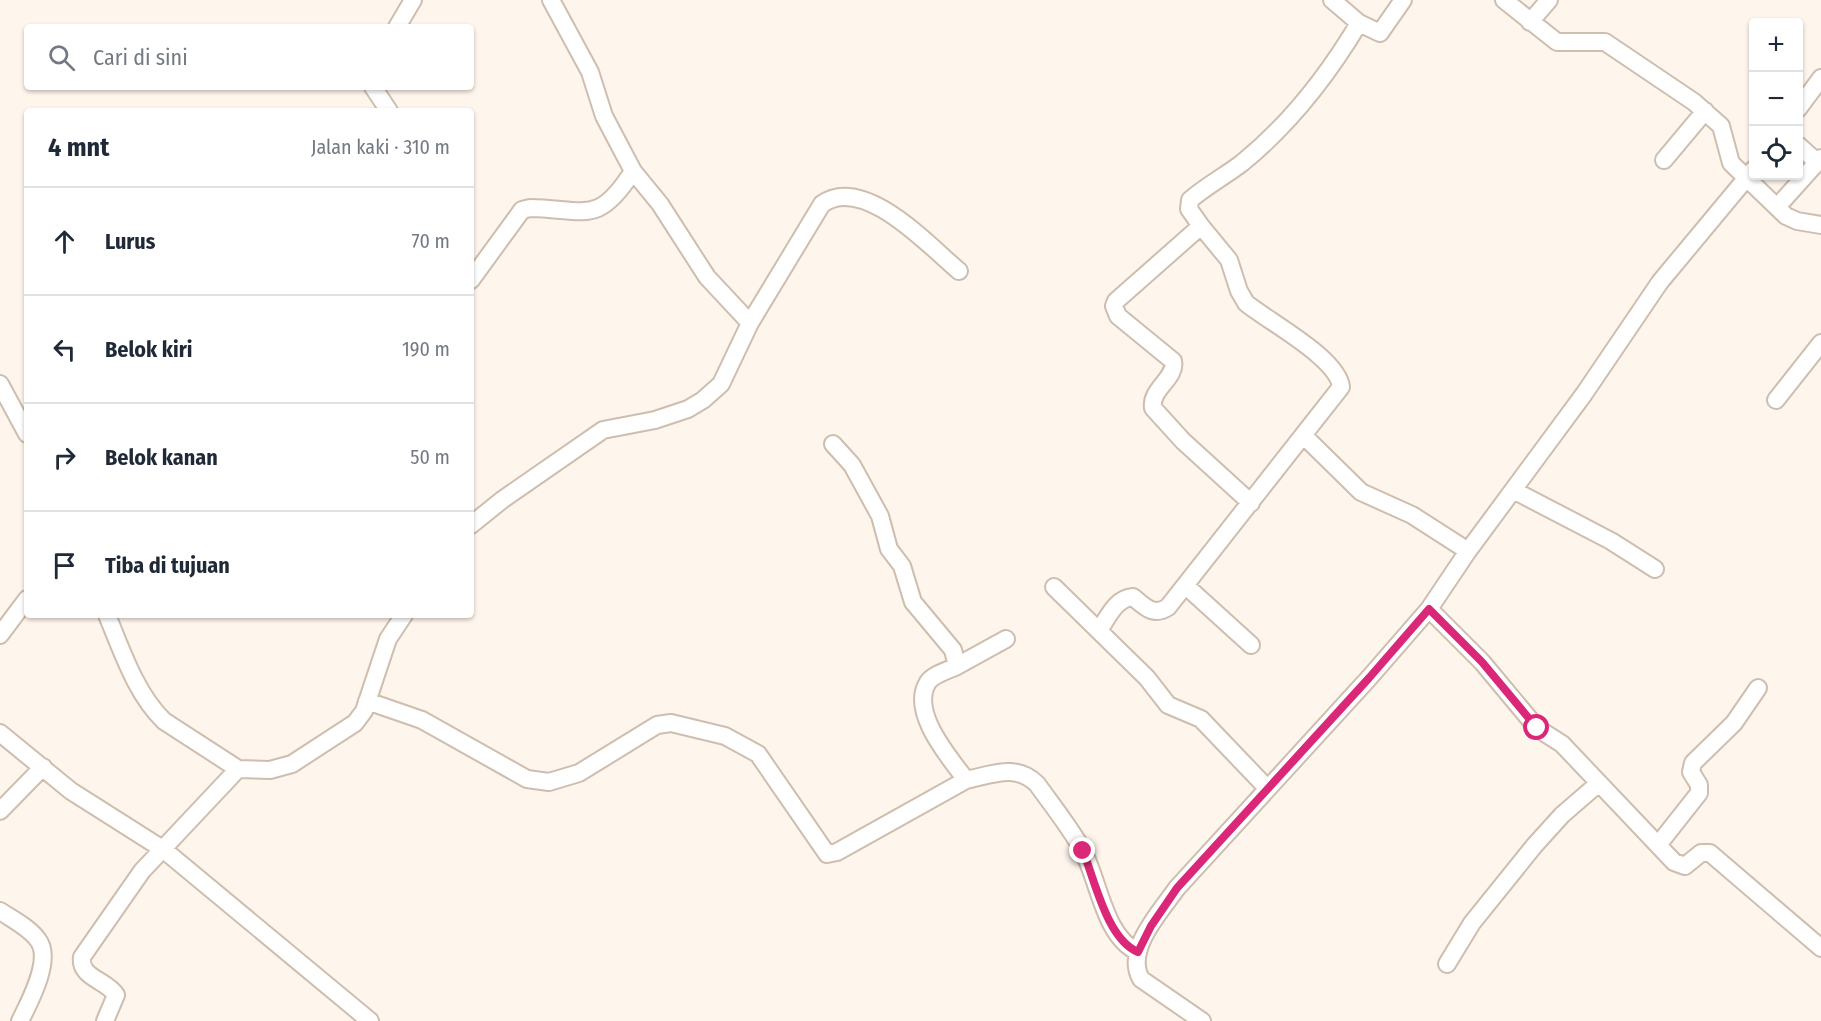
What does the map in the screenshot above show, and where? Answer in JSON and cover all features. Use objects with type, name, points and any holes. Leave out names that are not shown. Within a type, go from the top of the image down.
[{"type":"street","points":[[399,24],[413,0]]},
{"type":"street","points":[[551,0],[590,72],[604,116],[633,171],[660,204],[707,277],[750,323]]},
{"type":"street","points":[[1332,0],[1359,23],[1380,33],[1403,0]]},
{"type":"street","points":[[1504,0],[1557,42],[1565,44],[1598,40],[1613,46],[1705,111],[1721,126],[1731,163],[1749,172]]},
{"type":"street","points":[[1530,22],[1549,0]]},
{"type":"street","points":[[1100,629],[1120,601],[1126,597],[1132,597],[1151,611],[1161,611],[1186,586],[1338,394],[1341,381],[1322,359],[1246,303],[1239,291],[1229,260],[1189,209],[1190,200],[1241,163],[1297,110],[1342,54],[1359,23]]},
{"type":"street","points":[[1803,102],[1821,78]]},
{"type":"street","points":[[375,90],[387,108]]},
{"type":"street","points":[[1664,160],[1705,111]]},
{"type":"street","points":[[1777,207],[1819,160],[1803,149]]},
{"type":"street","points":[[474,276],[522,210],[551,208],[574,213],[590,212],[606,206],[618,196],[633,171]]},
{"type":"street","points":[[1202,1021],[1141,979],[1136,971],[1138,952],[1151,926],[1177,888],[1429,609],[1468,551],[1584,394],[1660,282],[1749,174]]},
{"type":"street","points":[[1756,180],[1777,207],[1791,219],[1821,225]]},
{"type":"street","points":[[474,523],[502,500],[603,430],[655,420],[688,409],[703,400],[721,384],[750,323],[822,204],[828,200],[852,198],[876,204],[959,271]]},
{"type":"street","points":[[1201,226],[1116,301],[1114,306],[1118,316],[1173,361],[1173,369],[1153,398],[1153,408],[1251,503]]},
{"type":"street","points":[[1776,400],[1821,343]]},
{"type":"street","points":[[0,384],[24,428]]},
{"type":"street","points":[[1304,436],[1361,492],[1412,515],[1468,551]]},
{"type":"street","points":[[833,444],[852,465],[880,516],[886,542],[902,566],[913,602],[953,650],[957,666]]},
{"type":"street","points":[[1513,490],[1611,541],[1655,569]]},
{"type":"street","points":[[1053,586],[1100,629],[1147,678],[1168,705],[1201,719],[1267,788]]},
{"type":"street","points":[[1186,586],[1251,645]]},
{"type":"street","points":[[0,635],[24,602]]},
{"type":"street","points":[[1429,609],[1482,662],[1537,728],[1562,744],[1658,845],[1682,867],[1701,853],[1710,853],[1821,948]]},
{"type":"street","points":[[108,618],[123,655],[154,711],[164,721],[238,769],[270,770],[292,764],[355,723],[364,711],[384,650],[393,630],[402,618]]},
{"type":"street","points":[[966,780],[931,732],[926,715],[925,692],[928,683],[1006,639]]},
{"type":"street","points":[[1658,845],[1699,793],[1699,785],[1691,772],[1693,763],[1734,723],[1758,688]]},
{"type":"street","points":[[369,694],[422,720],[527,779],[549,783],[579,773],[657,725],[679,724],[724,736],[758,754],[824,851],[832,854],[966,780],[1012,771],[1021,773],[1036,784],[1083,851],[1113,929],[1127,947],[1138,952]]},
{"type":"street","points":[[0,733],[71,790],[164,850],[370,1021]]},
{"type":"street","points":[[0,811],[43,767]]},
{"type":"street","points":[[105,1021],[116,995],[113,989],[85,972],[81,965],[82,957],[142,871],[238,769]]},
{"type":"street","points":[[1447,964],[1472,923],[1534,846],[1562,815],[1599,783]]},
{"type":"street","points":[[0,911],[38,939],[42,946],[39,975],[32,998],[20,1021]]},
{"type":"route","points":[[1083,851],[1113,929],[1127,947],[1138,952],[1151,926],[1177,888],[1429,609],[1482,662],[1537,728]]}]
